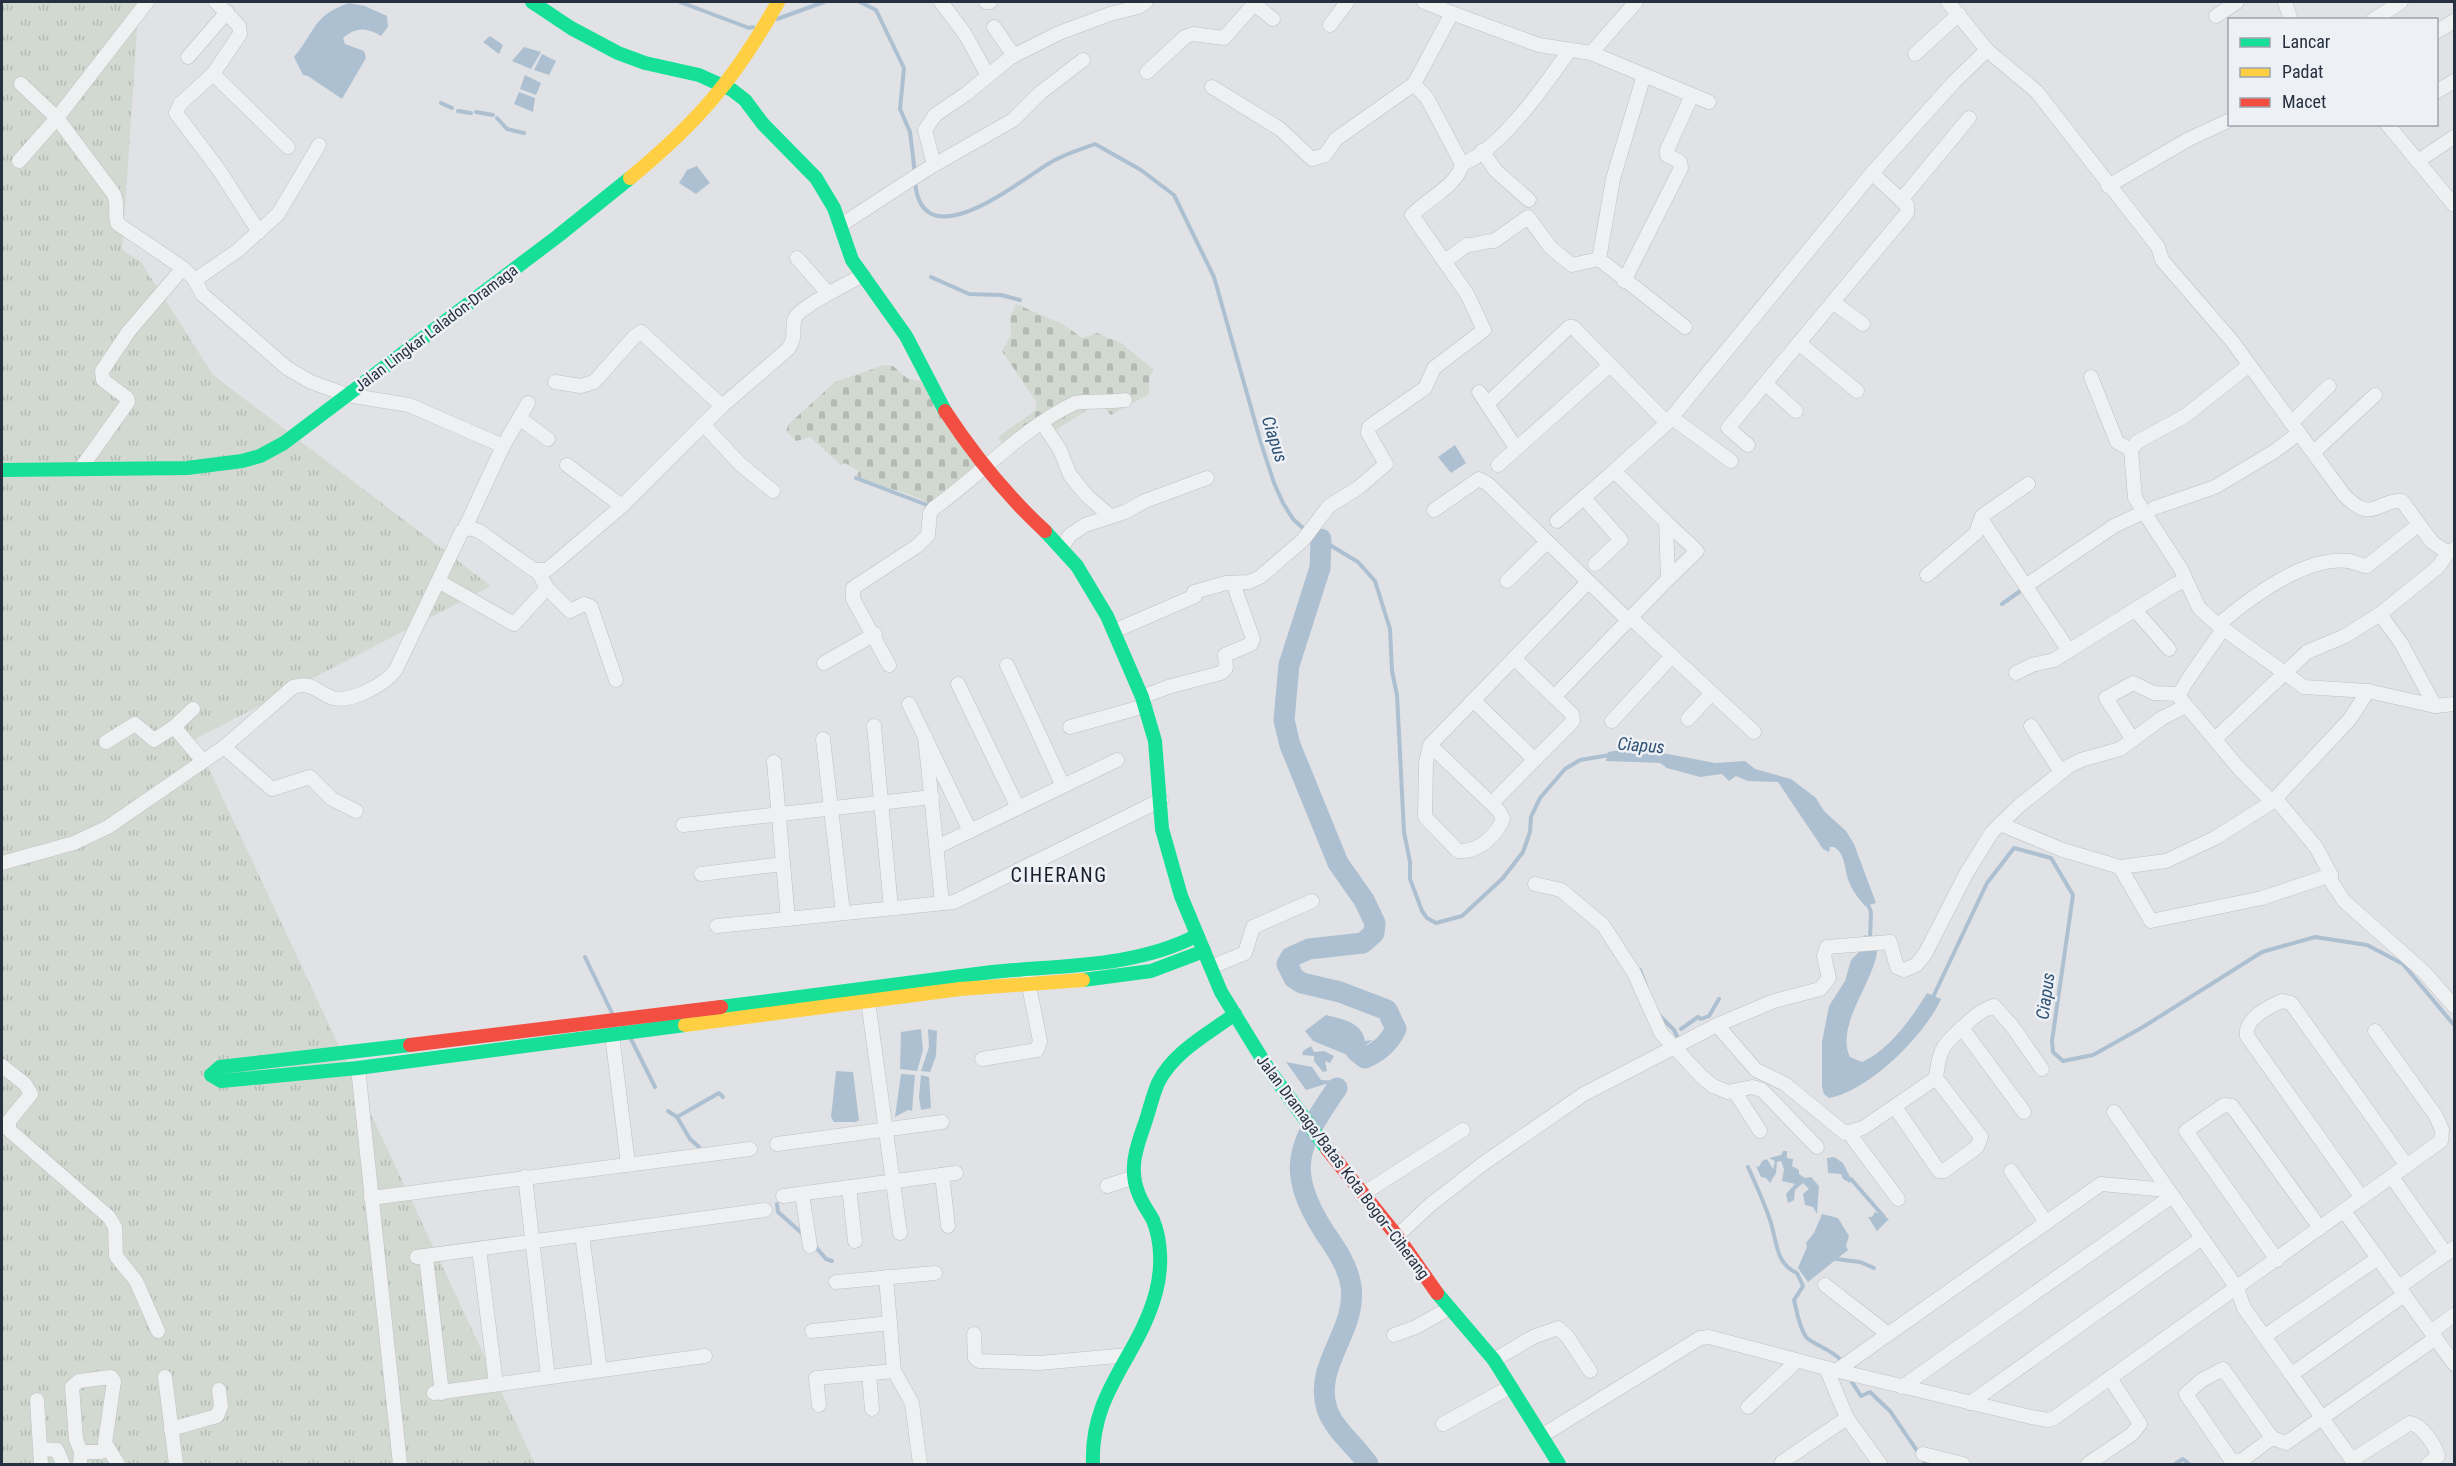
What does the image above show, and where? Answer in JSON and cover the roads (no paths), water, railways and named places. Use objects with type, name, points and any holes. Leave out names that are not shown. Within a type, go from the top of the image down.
[{"type":"street","points":[[19,161],[57,118],[147,2]]},
{"type":"street","points":[[216,2],[239,26],[240,34],[213,74],[180,104],[176,113],[219,170],[259,232]]},
{"type":"street","name":"Jalan Dramaga/Batas Kota Bogor–Ciherang","points":[[532,2],[571,28],[618,53],[645,63],[699,75],[725,86],[742,97],[770,131],[810,170],[831,203],[852,260],[906,336],[945,409],[985,466],[1018,506],[1062,547],[1088,582],[1114,631],[1143,701],[1155,741],[1162,829],[1181,896],[1196,936],[1235,1014],[1269,1070],[1361,1195],[1397,1236],[1448,1309],[1494,1360],[1544,1435],[1559,1464]]},
{"type":"street","points":[[941,2],[965,34],[988,76]]},
{"type":"street","points":[[931,167],[926,141],[926,126],[935,115],[1014,56],[1059,33],[1110,14],[1138,7],[1146,2]]},
{"type":"street","points":[[1330,25],[1347,2]]},
{"type":"street","points":[[1424,2],[1539,45],[1591,53],[1709,102]]},
{"type":"street","points":[[1591,53],[1636,2]]},
{"type":"street","points":[[1948,2],[1987,50],[2029,83],[2158,247],[2162,260],[2218,324],[2314,452],[2330,478],[2354,504],[2371,509],[2401,500],[2438,548],[2451,551],[2433,571],[2380,614],[2345,636],[2307,652],[2215,739]]},
{"type":"street","points":[[2216,16],[2237,2]]},
{"type":"street","points":[[2285,2],[2290,18]]},
{"type":"street","points":[[2376,18],[2401,2]]},
{"type":"street","name":"Jalan Lingkar Laladon-Dramaga","points":[[2,470],[187,468],[260,456],[284,443],[640,171],[676,140],[725,86],[752,49],[777,3]]},
{"type":"street","points":[[1147,72],[1185,37],[1193,34],[1224,38],[1253,3],[1273,19]]},
{"type":"street","points":[[188,57],[227,12]]},
{"type":"street","points":[[1212,87],[1280,129],[1309,157],[1316,160],[1325,155],[1336,139],[1414,84],[1452,13]]},
{"type":"street","points":[[1915,54],[1959,14]]},
{"type":"street","points":[[2438,31],[2454,21]]},
{"type":"street","points":[[994,27],[1014,56]]},
{"type":"street","points":[[1557,521],[1669,420],[1872,173],[1955,81],[1987,50]]},
{"type":"street","points":[[1462,164],[1482,151],[1521,115],[1569,51]]},
{"type":"street","points":[[841,225],[893,190],[1013,120],[1040,93],[1083,60]]},
{"type":"street","points":[[213,74],[288,147]]},
{"type":"street","points":[[1599,259],[1613,180],[1644,75]]},
{"type":"street","points":[[2438,91],[2454,81]]},
{"type":"street","points":[[21,84],[57,118],[115,197],[118,204],[115,218],[118,224],[183,268],[195,280],[210,303],[286,368],[311,382],[347,395],[408,405],[502,446]]},
{"type":"street","points":[[1114,631],[1195,596],[1194,592],[1248,582],[1260,577],[1303,540],[1329,506],[1373,477],[1386,464],[1368,433],[1368,427],[1425,388],[1434,368],[1484,330],[1467,294],[1412,215],[1453,181],[1461,172],[1462,164],[1426,98],[1414,84]]},
{"type":"street","points":[[1624,281],[1681,168],[1680,162],[1667,155],[1667,150],[1692,94]]},
{"type":"street","points":[[1900,200],[1970,118]]},
{"type":"street","points":[[2108,186],[2188,139],[2228,120]]},
{"type":"street","points":[[2389,126],[2452,199]]},
{"type":"street","points":[[2418,161],[2454,137]]},
{"type":"street","points":[[195,280],[237,251],[282,209],[319,146]]},
{"type":"street","points":[[1482,151],[1496,171],[1529,200]]},
{"type":"street","points":[[1748,445],[1728,428],[1907,213],[1907,205],[1872,173]]},
{"type":"street","points":[[1445,261],[1467,245],[1477,246],[1488,240],[1494,241],[1528,217],[1562,260],[1572,265],[1599,259]]},
{"type":"street","points":[[797,258],[828,293]]},
{"type":"street","points":[[1599,259],[1685,327]]},
{"type":"street","points":[[81,468],[128,400],[103,380],[102,370],[129,331],[183,268]]},
{"type":"street","points":[[538,572],[551,567],[622,506],[722,406],[788,349],[795,338],[796,316],[828,293],[863,275]]},
{"type":"street","points":[[1834,303],[1863,324]]},
{"type":"street","points":[[1487,404],[1569,327],[1573,327],[1669,420],[1731,461]]},
{"type":"street","points":[[555,382],[581,386],[594,382],[633,336],[641,332],[722,406]]},
{"type":"street","points":[[1800,344],[1857,391]]},
{"type":"street","points":[[1498,465],[1610,365]]},
{"type":"street","points":[[2248,366],[2185,416],[2137,442],[2131,450],[2135,471],[2133,494],[2149,510],[2199,608],[2220,627],[2299,685],[2310,689],[2340,688],[2368,691],[2435,706],[2454,704]]},
{"type":"street","points":[[2091,377],[2117,442],[2131,450]]},
{"type":"street","points":[[1766,384],[1796,411]]},
{"type":"street","points":[[2027,585],[2114,526],[2149,510],[2221,484],[2275,451],[2329,386]]},
{"type":"street","points":[[1479,392],[1516,448]]},
{"type":"street","points":[[2314,452],[2375,395]]},
{"type":"street","points":[[889,665],[851,591],[917,546],[928,535],[930,513],[985,466],[1042,424],[1080,402],[1105,403],[1125,400]]},
{"type":"street","points":[[2,863],[93,836],[224,747],[293,687],[300,685],[317,687],[329,697],[339,698],[367,691],[386,681],[396,669],[440,582],[502,446],[528,403]]},
{"type":"street","points":[[519,418],[548,439]]},
{"type":"street","points":[[703,424],[740,464],[773,491]]},
{"type":"street","points":[[1042,424],[1060,450],[1070,475],[1087,496],[1109,515]]},
{"type":"street","points":[[567,465],[622,506]]},
{"type":"street","points":[[1554,697],[1697,551],[1614,471]]},
{"type":"street","points":[[1062,547],[1070,535],[1085,525],[1109,515],[1125,512],[1145,501],[1207,478]]},
{"type":"street","points":[[1434,510],[1479,479],[1488,484],[1588,582],[1754,732]]},
{"type":"street","points":[[1927,574],[1976,533],[1981,519],[2028,484]]},
{"type":"street","points":[[1584,498],[1621,540],[1595,564]]},
{"type":"street","points":[[1981,519],[2019,580],[2027,585],[2068,651]]},
{"type":"street","points":[[1666,522],[1668,579]]},
{"type":"street","points":[[1397,1236],[1430,1205],[1520,1137],[1584,1094],[1717,1025],[1774,1001],[1823,987],[1829,978],[1825,948],[1892,943],[1896,964],[1900,969],[1916,965],[1925,954],[1976,857],[2000,824],[2061,772],[2081,760],[2120,750],[2182,700],[2220,627],[2254,596],[2296,573],[2316,566],[2347,561],[2366,566],[2418,525]]},
{"type":"street","points":[[465,528],[479,531],[538,572],[547,588],[570,611],[584,604],[591,607],[616,680]]},
{"type":"street","points":[[1507,581],[1547,542]]},
{"type":"street","points":[[2016,673],[2032,665],[2050,662],[2176,584],[2186,581]]},
{"type":"street","points":[[440,582],[514,624],[547,588]]},
{"type":"street","points":[[1430,745],[1492,803],[1503,819],[1499,828],[1484,843],[1465,851],[1458,851],[1425,817],[1426,763],[1430,745],[1588,582]]},
{"type":"street","points":[[1070,727],[1221,673],[1226,668],[1225,655],[1251,644],[1253,639],[1233,583]]},
{"type":"street","points":[[2135,610],[2169,650]]},
{"type":"street","points":[[2380,614],[2401,644],[2435,706]]},
{"type":"street","points":[[824,663],[874,634]]},
{"type":"street","points":[[1612,721],[1672,656]]},
{"type":"street","points":[[1492,803],[1574,722],[1572,714],[1514,658]]},
{"type":"street","points":[[1007,665],[1063,786]]},
{"type":"street","points":[[2133,740],[2106,698],[2133,683],[2154,693],[2182,700],[2246,776],[2274,800],[2309,837],[2331,875],[2337,892],[2353,911],[2419,968],[2454,1006]]},
{"type":"street","points":[[958,684],[1018,808]]},
{"type":"street","points":[[2000,824],[2063,850],[2120,867],[2158,863],[2215,838],[2274,800],[2350,719],[2368,691]]},
{"type":"street","points":[[1688,719],[1711,694]]},
{"type":"street","points":[[1473,700],[1535,760]]},
{"type":"street","points":[[909,704],[970,831]]},
{"type":"street","points":[[106,742],[135,723],[154,740],[174,727],[193,709]]},
{"type":"street","points":[[874,726],[891,908]]},
{"type":"street","points":[[2031,726],[2061,772]]},
{"type":"street","points":[[174,727],[203,761]]},
{"type":"street","points":[[925,736],[942,903]]},
{"type":"street","points":[[823,739],[843,913]]},
{"type":"street","points":[[224,747],[272,789],[310,777],[332,799],[356,811]]},
{"type":"street","points":[[937,847],[1117,760]]},
{"type":"street","points":[[774,762],[788,918]]},
{"type":"street","points":[[683,825],[932,797]]},
{"type":"street","points":[[717,926],[954,902],[1161,800]]},
{"type":"street","points":[[701,873],[783,864]]},
{"type":"street","points":[[2120,867],[2151,921],[2262,898],[2331,875]]},
{"type":"street","points":[[1535,884],[1561,890],[1606,928],[1634,973],[1661,1033],[1713,1086],[1735,1092],[1752,1087],[1762,1090],[1817,1147]]},
{"type":"street","points":[[1211,967],[1245,953],[1253,927],[1312,901]]},
{"type":"street","points":[[1196,936],[1169,949],[1027,975],[868,1001],[358,1068],[222,1081],[211,1075],[220,1067],[1027,975],[1103,978],[1151,971],[1204,951]]},
{"type":"street","points":[[1169,949],[1173,964]]},
{"type":"street","points":[[982,1059],[1037,1050],[1040,1041],[1027,975]]},
{"type":"street","points":[[868,1001],[900,1233]]},
{"type":"street","points":[[2362,1198],[2247,1036],[2246,1030],[2251,1021],[2282,1001],[2291,1003],[2408,1166]]},
{"type":"street","points":[[1895,1107],[1939,1171],[1949,1168],[1977,1147],[1982,1137],[1936,1078],[1938,1060],[1945,1042],[1989,1007],[1996,1006],[2042,1069]]},
{"type":"street","points":[[1093,1464],[1091,1443],[1098,1410],[1128,1355],[1156,1292],[1160,1263],[1157,1236],[1138,1192],[1134,1150],[1162,1077],[1181,1056],[1235,1014]]},
{"type":"street","points":[[1717,1025],[1755,1070],[1785,1084],[1833,1125],[1850,1133],[1898,1199]]},
{"type":"street","points":[[1962,1028],[2024,1112]]},
{"type":"street","points":[[1544,1435],[1700,1338],[1709,1337],[1831,1370],[2048,1420],[2277,1260],[2441,1141],[2442,1130],[2436,1116],[2375,1031]]},
{"type":"street","points":[[612,1035],[628,1164]]},
{"type":"street","points":[[2,1066],[25,1084],[31,1094],[9,1121],[9,1130],[109,1217],[115,1227],[116,1257],[136,1281],[158,1331]]},
{"type":"street","points":[[358,1068],[400,1464]]},
{"type":"street","points":[[1850,1133],[1863,1128],[1936,1078]]},
{"type":"street","points":[[1735,1092],[1760,1131]]},
{"type":"street","points":[[2277,1260],[2186,1131],[2224,1106],[2232,1106],[2320,1228]]},
{"type":"street","points":[[2114,1112],[2237,1288],[2244,1308],[2353,1462],[2410,1423],[2420,1428],[2438,1456],[2428,1464]]},
{"type":"street","points":[[777,1143],[942,1122]]},
{"type":"street","points":[[1361,1195],[1463,1130]]},
{"type":"street","points":[[371,1198],[750,1149]]},
{"type":"street","points":[[2011,1171],[2046,1222]]},
{"type":"street","points":[[783,1196],[956,1173]]},
{"type":"street","points":[[942,1175],[948,1226]]},
{"type":"street","points":[[525,1177],[548,1377]]},
{"type":"street","points":[[1107,1186],[1135,1177]]},
{"type":"street","points":[[2292,1374],[2402,1291],[2450,1251],[2392,1177]]},
{"type":"street","points":[[1831,1370],[1888,1334],[2101,1184],[2170,1193]]},
{"type":"street","points":[[849,1187],[855,1240]]},
{"type":"street","points":[[1902,1387],[2170,1193]]},
{"type":"street","points":[[802,1194],[810,1246]]},
{"type":"street","points":[[705,1356],[438,1393],[422,1257],[765,1210]]},
{"type":"street","points":[[2344,1211],[2454,1364]]},
{"type":"street","points":[[582,1235],[600,1370]]},
{"type":"street","points":[[1970,1403],[2202,1238]]},
{"type":"street","points":[[479,1249],[496,1384]]},
{"type":"street","points":[[2265,1336],[2378,1258]]},
{"type":"street","points":[[836,1282],[935,1273]]},
{"type":"street","points":[[886,1277],[894,1371],[912,1403],[920,1464]]},
{"type":"street","points":[[1825,1285],[1888,1334]]},
{"type":"street","points":[[1394,1335],[1416,1327],[1448,1309]]},
{"type":"street","points":[[2272,1438],[2241,1461],[2231,1460],[2189,1403],[2186,1394],[2195,1385],[2223,1369],[2272,1438],[2286,1443],[2433,1335],[2454,1315]]},
{"type":"street","points":[[812,1331],[890,1323]]},
{"type":"street","points":[[1494,1360],[1533,1337],[1558,1328],[1567,1335],[1590,1371]]},
{"type":"street","points":[[974,1334],[975,1358],[980,1361],[1040,1363],[1128,1355]]},
{"type":"street","points":[[1748,1407],[1797,1361]]},
{"type":"street","points":[[1831,1370],[1847,1418],[1880,1464]]},
{"type":"street","points":[[819,1405],[816,1378],[894,1371]]},
{"type":"street","points":[[869,1373],[872,1409]]},
{"type":"street","points":[[109,1449],[80,1458],[76,1439],[72,1387],[78,1381],[111,1377],[114,1381],[105,1443],[109,1449],[118,1464]]},
{"type":"street","points":[[165,1377],[176,1464]]},
{"type":"street","points":[[2088,1464],[2132,1434],[2140,1424],[2110,1378]]},
{"type":"street","points":[[1443,1424],[1510,1387]]},
{"type":"street","points":[[171,1430],[216,1416],[221,1406],[219,1390]]},
{"type":"street","points":[[37,1400],[41,1464]]},
{"type":"street","points":[[1782,1462],[1847,1418]]},
{"type":"street","points":[[41,1449],[54,1448],[63,1464]]},
{"type":"street","points":[[1923,1454],[1963,1464]]},
{"type":"water","points":[[349,3],[365,6],[387,16],[388,27],[381,36],[371,31],[357,30],[343,38],[345,44],[364,51],[366,58],[342,99],[303,75],[294,57],[321,19]]},
{"type":"water","points":[[490,36],[503,45],[499,54],[483,42]]},
{"type":"water","points":[[524,47],[541,52],[531,69],[512,61]]},
{"type":"water","points":[[542,54],[556,61],[549,75],[534,70]]},
{"type":"water","points":[[525,75],[541,83],[536,95],[520,89]]},
{"type":"water","points":[[519,92],[535,98],[533,112],[514,104]]},
{"type":"water","points":[[697,166],[710,183],[696,194],[679,183],[687,170]]},
{"type":"water","points":[[1455,445],[1466,463],[1451,473],[1438,457]]},
{"type":"water","points":[[1647,750],[1715,763],[1745,761],[1755,769],[1791,779],[1816,798],[1824,811],[1846,831],[1854,844],[1876,903],[1865,906],[1860,900],[1849,882],[1841,854],[1834,847],[1830,847],[1829,852],[1823,849],[1778,782],[1748,781],[1736,776],[1729,781],[1722,774],[1700,777],[1667,768],[1660,763],[1606,761],[1608,752]]},
{"type":"water","points":[[1864,935],[1877,939],[1877,952],[1847,1032],[1850,1057],[1862,1062],[1881,1050],[1907,1023],[1927,993],[1941,999],[1922,1029],[1894,1059],[1861,1085],[1829,1098],[1824,1094],[1822,1087],[1822,1042],[1829,1006],[1845,981],[1851,960],[1861,950]]},
{"type":"water","points":[[1326,1015],[1356,1025],[1365,1041],[1373,1040],[1350,1056],[1313,1041],[1305,1031]]},
{"type":"water","points":[[921,1029],[923,1050],[917,1071],[900,1069],[901,1032]]},
{"type":"water","points":[[928,1029],[937,1031],[936,1056],[930,1072],[921,1071],[929,1047]]},
{"type":"water","points":[[1311,1046],[1314,1052],[1324,1051],[1334,1056],[1330,1063],[1325,1061],[1327,1071],[1323,1072],[1314,1061],[1314,1056],[1302,1055],[1303,1051]]},
{"type":"water","points":[[1286,1062],[1312,1067],[1321,1080],[1340,1081],[1347,1089],[1341,1091],[1326,1084],[1306,1090]]},
{"type":"water","points":[[836,1071],[853,1072],[859,1120],[856,1122],[834,1122],[831,1117]]},
{"type":"water","points":[[901,1074],[915,1075],[912,1111],[908,1110],[895,1117]]},
{"type":"water","points":[[921,1075],[929,1077],[931,1108],[921,1110],[919,1097]]},
{"type":"water","points":[[1783,1151],[1787,1151],[1787,1158],[1793,1159],[1792,1166],[1799,1170],[1799,1174],[1805,1178],[1811,1177],[1819,1186],[1817,1214],[1813,1207],[1805,1205],[1803,1194],[1809,1189],[1803,1183],[1795,1190],[1794,1200],[1788,1203],[1786,1194],[1795,1184],[1782,1181],[1784,1169],[1781,1161],[1777,1162],[1776,1173],[1770,1183],[1766,1178],[1761,1177],[1756,1166],[1759,1167],[1762,1161],[1767,1159],[1773,1169],[1775,1161],[1769,1158],[1781,1155]]},
{"type":"water","points":[[1834,1157],[1843,1163],[1851,1179],[1850,1183],[1843,1179],[1841,1174],[1828,1173],[1827,1158]]},
{"type":"water","points":[[1875,1212],[1889,1219],[1877,1231],[1868,1217],[1872,1217]]},
{"type":"water","points":[[1822,1214],[1838,1218],[1849,1236],[1846,1246],[1848,1250],[1808,1282],[1798,1268],[1807,1247],[1806,1243],[1814,1233]]},
{"type":"waterway","name":"Ciapus","points":[[680,2],[749,28],[753,27]]},
{"type":"waterway","name":"Ciapus","points":[[777,19],[824,2]]},
{"type":"waterway","name":"Ciapus","points":[[860,2],[876,10],[904,68],[900,109],[910,132],[915,174]]},
{"type":"waterway","points":[[441,103],[452,108]]},
{"type":"waterway","points":[[458,111],[471,113]]},
{"type":"waterway","points":[[476,112],[493,115]]},
{"type":"waterway","points":[[497,118],[507,129],[524,133]]},
{"type":"waterway","name":"Ciapus","points":[[915,182],[921,205],[935,215],[952,216],[995,198],[1059,158],[1095,144],[1141,170],[1174,195],[1214,277],[1261,443],[1283,503],[1293,519],[1305,530],[1358,562],[1375,581],[1390,629],[1392,671],[1397,695],[1404,832],[1410,862],[1410,879],[1427,918],[1436,923],[1462,916],[1503,878],[1523,852],[1530,832],[1531,817],[1540,798],[1565,769],[1580,760],[1610,755]]},
{"type":"waterway","points":[[931,277],[969,294],[1001,295],[1020,300]]},
{"type":"waterway","points":[[856,478],[927,505]]},
{"type":"waterway","points":[[1321,539],[1320,568],[1289,665],[1284,720],[1290,745],[1338,863],[1364,900],[1375,923],[1374,933],[1363,943],[1309,949],[1291,957],[1287,964],[1294,978],[1302,983],[1340,992],[1387,1010],[1396,1029],[1387,1043],[1365,1058],[1356,1051]]},
{"type":"waterway","points":[[2002,604],[2023,589]]},
{"type":"waterway","name":"Ciapus","points":[[1933,997],[1987,883],[2014,848],[2051,858],[2073,895],[2052,1041],[2053,1052],[2063,1061],[2093,1055],[2143,1027],[2262,952],[2315,937],[2367,945],[2403,964],[2454,1025]]},
{"type":"waterway","name":"Ciapus","points":[[1866,900],[1871,912],[1870,939]]},
{"type":"waterway","points":[[585,957],[612,1013]]},
{"type":"waterway","points":[[1640,970],[1646,986]]},
{"type":"waterway","points":[[1681,1029],[1698,1017],[1701,1019],[1709,1016],[1719,999]]},
{"type":"waterway","points":[[1660,1016],[1674,1030],[1679,1040]]},
{"type":"waterway","points":[[631,1039],[655,1087]]},
{"type":"waterway","points":[[1337,1088],[1323,1108],[1305,1143],[1301,1159],[1301,1175],[1304,1192],[1312,1211],[1341,1258],[1351,1286],[1348,1318],[1326,1377],[1324,1393],[1327,1409],[1340,1431],[1368,1464]]},
{"type":"waterway","points":[[699,1147],[690,1139],[677,1117],[719,1093],[723,1097]]},
{"type":"waterway","points":[[668,1111],[677,1117]]},
{"type":"waterway","points":[[1748,1167],[1768,1213],[1781,1258],[1784,1264],[1797,1273],[1803,1286],[1794,1300],[1804,1333],[1809,1340],[1841,1360]]},
{"type":"waterway","points":[[1851,1179],[1884,1217]]},
{"type":"waterway","points":[[777,1204],[778,1212],[804,1235]]},
{"type":"waterway","points":[[814,1245],[826,1259],[832,1261]]},
{"type":"waterway","points":[[1836,1259],[1860,1262],[1874,1268]]},
{"type":"waterway","points":[[1852,1382],[1861,1396],[1870,1392],[1890,1411],[1926,1464]]},
{"type":"waterway","points":[[2175,1464],[2183,1459],[2189,1464]]},
{"type":"district","name":"CIHERANG","points":[[1059,875]]}]
